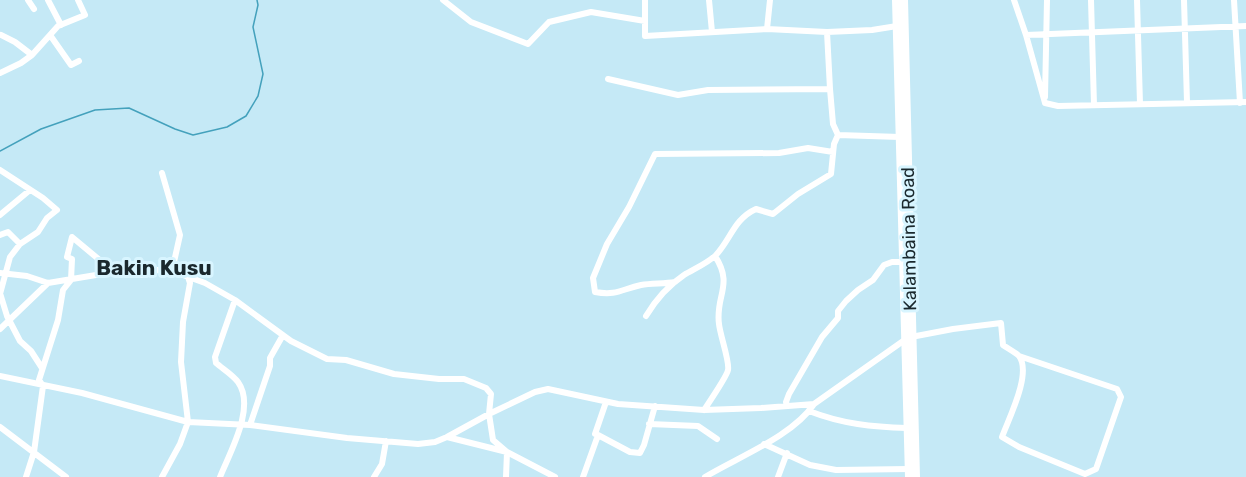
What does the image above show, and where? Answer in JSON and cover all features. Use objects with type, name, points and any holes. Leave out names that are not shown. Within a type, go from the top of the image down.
[{"type":"main road","points":[[896,0],[903,262],[908,338],[909,473]]},
{"type":"main road","name":"Kalambaina Road","points":[[904,0],[908,338],[916,477]]},
{"type":"street","points":[[28,0],[34,9]]},
{"type":"street","points":[[48,0],[61,25]]},
{"type":"street","points":[[0,73],[32,55],[61,25],[85,15],[77,0]]},
{"type":"street","points":[[443,0],[471,22],[528,44],[549,22],[591,12],[645,21]]},
{"type":"street","points":[[645,0],[645,36],[767,29],[827,32],[873,30],[897,26]]},
{"type":"street","points":[[709,0],[712,32]]},
{"type":"street","points":[[767,29],[770,0]]},
{"type":"street","points":[[1014,0],[1045,103]]},
{"type":"street","points":[[1045,103],[1047,0]]},
{"type":"street","points":[[1091,0],[1094,105]]},
{"type":"street","points":[[1137,0],[1140,104]]},
{"type":"street","points":[[1184,0],[1187,102]]},
{"type":"street","points":[[1045,103],[1058,106],[1187,102],[1243,103],[1234,0]]},
{"type":"street","points":[[1026,35],[1246,26]]},
{"type":"street","points":[[646,316],[651,307],[675,282],[715,256],[733,228],[748,213],[756,209],[773,214],[798,194],[831,174],[834,144],[838,135],[833,124],[827,32]]},
{"type":"street","points":[[1,35],[32,55]]},
{"type":"street","points":[[50,35],[71,65],[79,61]]},
{"type":"street","points":[[608,79],[678,95],[708,90],[830,89]]},
{"type":"street","points":[[838,135],[900,137]]},
{"type":"street","points":[[675,282],[642,285],[619,293],[595,292],[593,278],[607,244],[629,207],[655,154],[779,153],[808,148],[833,152]]},
{"type":"street","points":[[0,170],[57,210],[47,218],[38,232],[20,244],[10,257],[3,273],[0,293],[20,341],[31,351],[42,368]]},
{"type":"street","points":[[162,173],[180,235],[172,271]]},
{"type":"street","points":[[0,214],[30,190]]},
{"type":"street","points":[[0,235],[8,232],[20,244]]},
{"type":"street","points":[[26,477],[34,452],[43,386],[39,380],[58,320],[63,290],[71,280],[72,259],[67,257],[72,237],[114,272]]},
{"type":"street","points":[[704,410],[728,371],[729,362],[718,322],[724,273],[715,256]]},
{"type":"street","points":[[787,406],[789,394],[846,301],[873,280],[884,265],[903,262]]},
{"type":"street","points":[[3,273],[27,276],[48,283],[114,272],[145,275],[157,270],[172,271],[205,283],[235,300],[283,334],[327,359],[346,360],[394,374],[464,379],[477,383],[491,394],[489,414],[493,440],[507,452],[555,477]]},
{"type":"street","points":[[162,477],[180,444],[188,422],[181,362],[184,310],[190,283],[188,277]]},
{"type":"street","points":[[0,330],[48,283]]},
{"type":"street","points":[[220,477],[241,424],[245,403],[238,381],[216,363],[215,357],[235,300]]},
{"type":"street","points":[[705,477],[790,429],[814,404],[908,338],[1001,323],[1003,345],[1019,356],[1117,389],[1121,397],[1096,469],[1085,474],[1019,447],[1002,436],[1017,398],[1024,370],[1019,356]]},
{"type":"street","points":[[250,425],[270,366],[270,358],[283,334]]},
{"type":"street","points":[[0,376],[82,393],[188,422],[241,424],[347,438],[418,444],[435,442],[447,437],[535,392],[548,389],[606,402],[704,410],[814,404]]},
{"type":"street","points":[[606,402],[595,434],[630,452],[640,453],[655,406]]},
{"type":"street","points":[[809,411],[831,420],[870,427],[907,428]]},
{"type":"street","points":[[649,424],[698,426],[717,439]]},
{"type":"street","points":[[0,427],[66,477]]},
{"type":"street","points":[[583,477],[598,435]]},
{"type":"street","points":[[447,437],[507,452]]},
{"type":"street","points":[[374,477],[382,464],[386,441]]},
{"type":"street","points":[[764,444],[810,465],[836,470],[909,473]]},
{"type":"street","points":[[506,477],[507,452]]},
{"type":"street","points":[[778,477],[787,453]]},
{"type":"waterway","points":[[0,151],[41,129],[95,110],[129,108],[193,135],[227,127],[246,116],[258,96],[263,74],[253,27],[257,0]]},
{"type":"district","name":"Bakin Kusu","points":[[154,268]]}]
